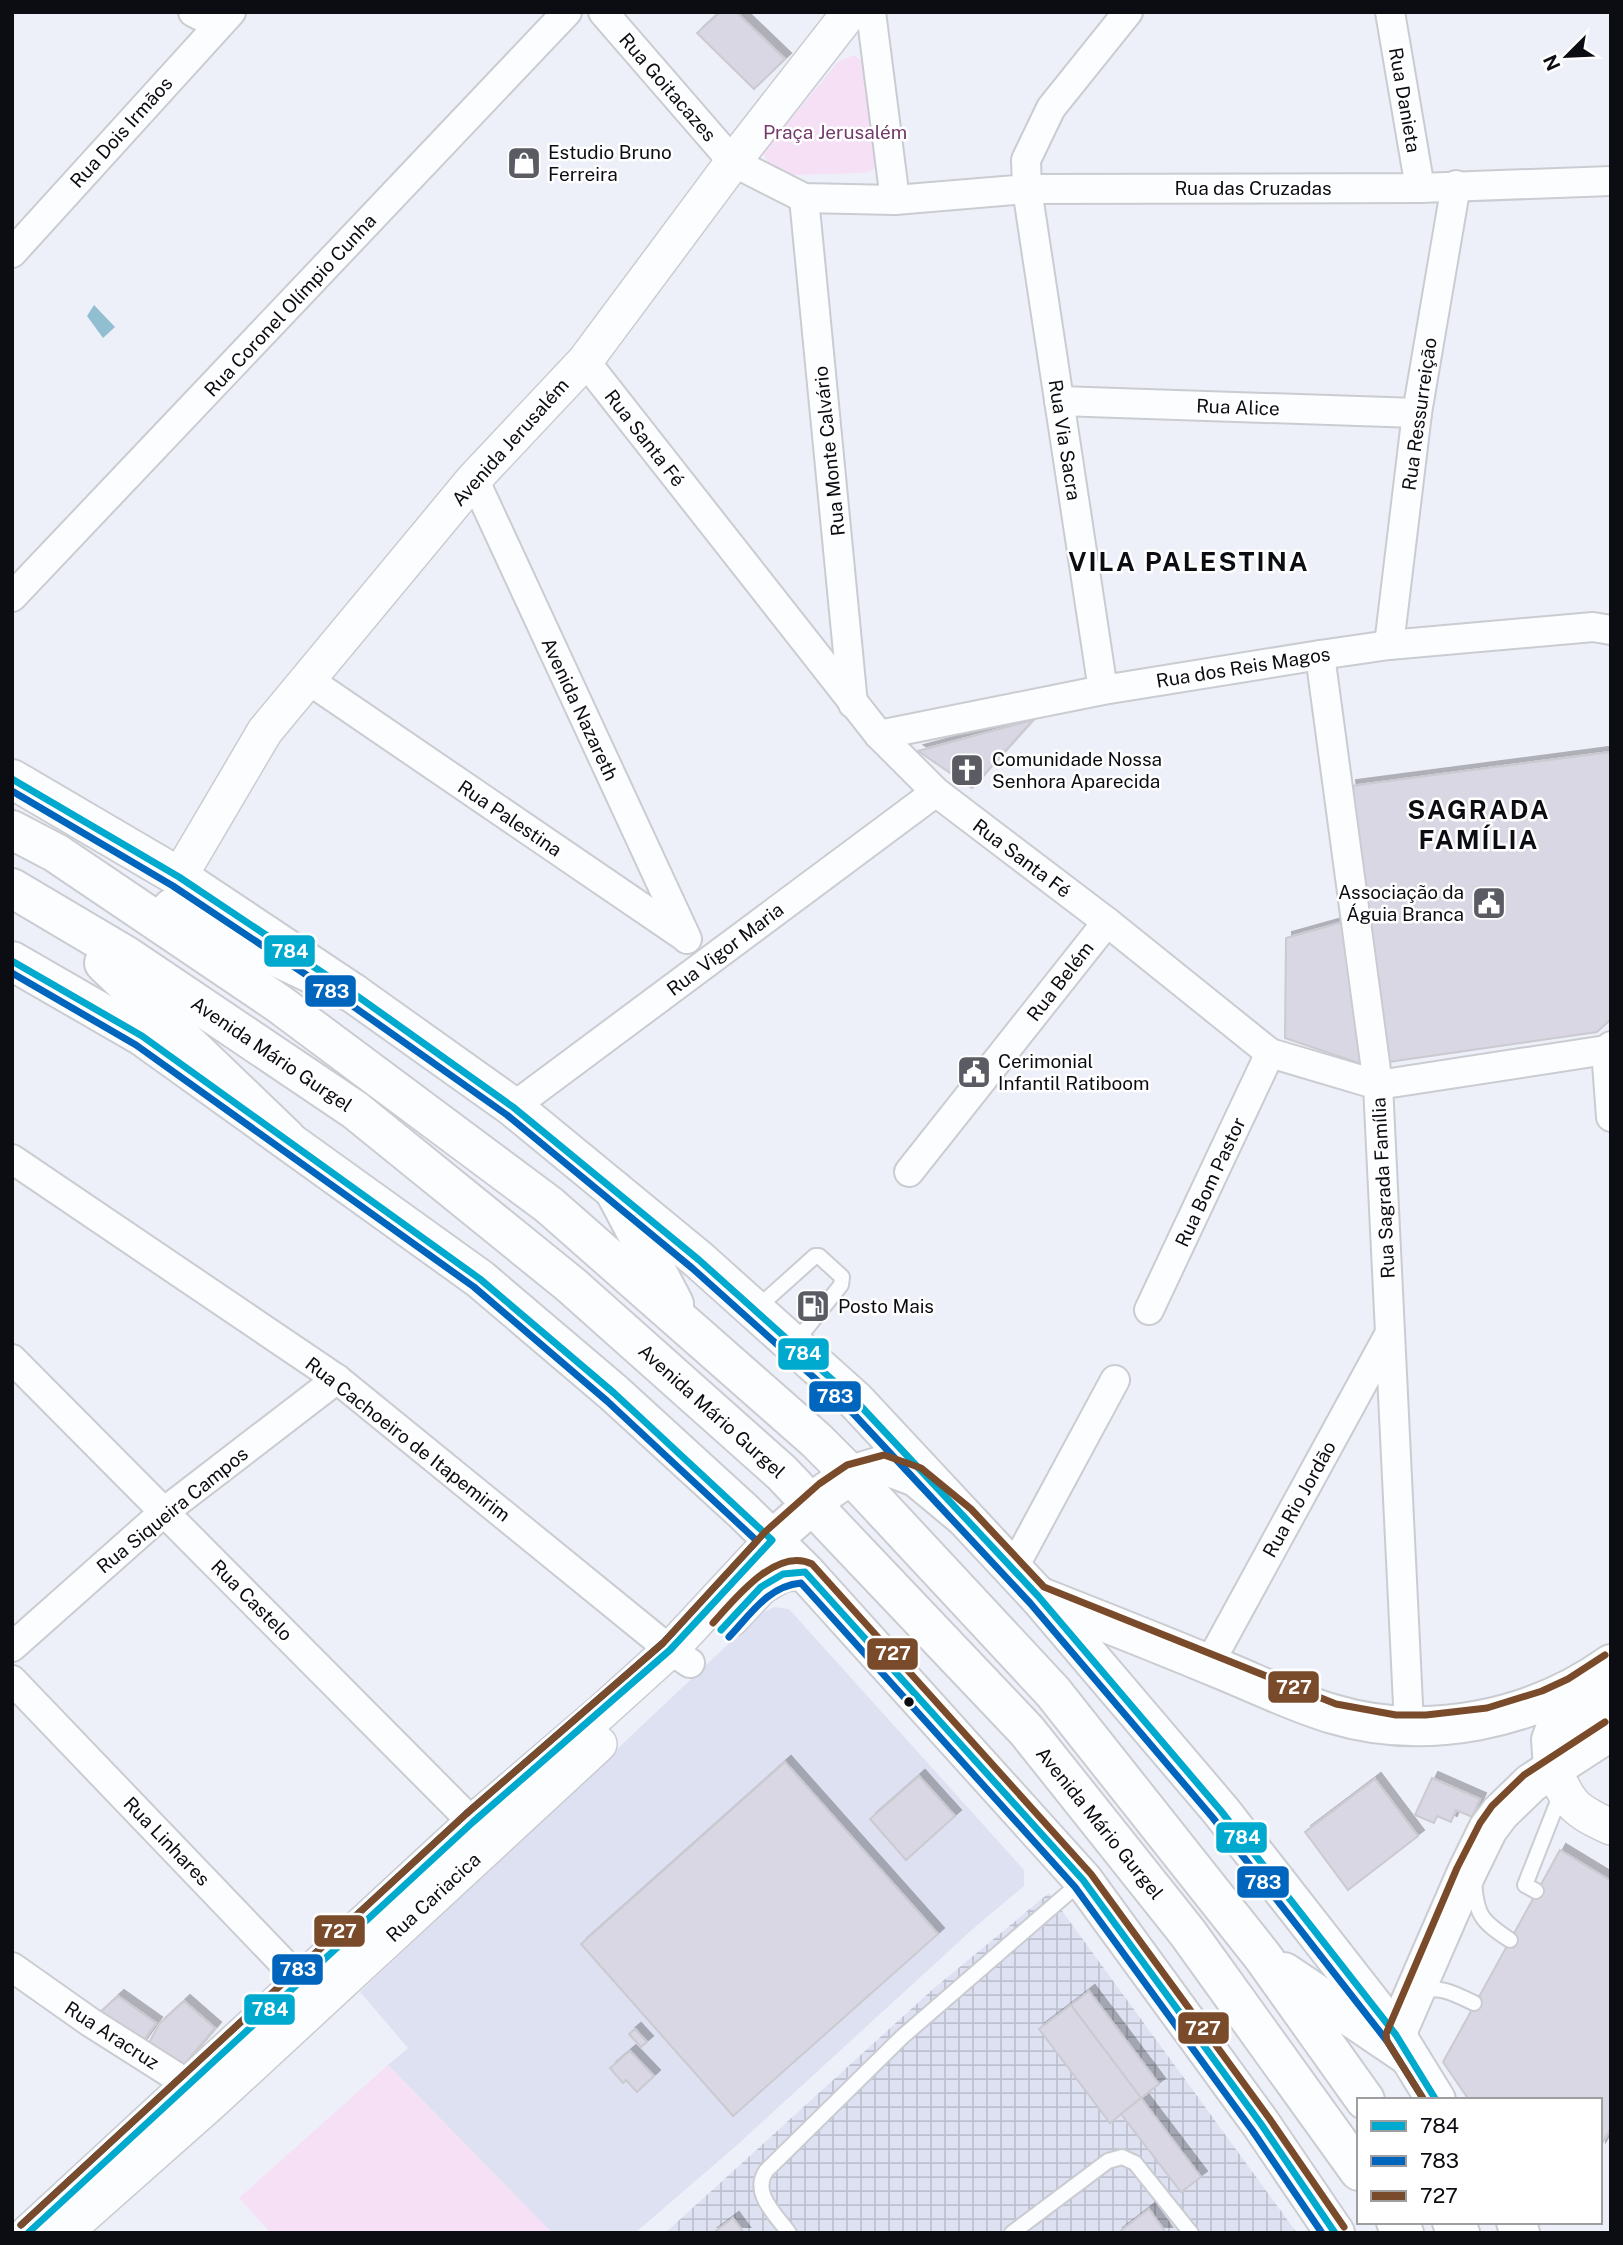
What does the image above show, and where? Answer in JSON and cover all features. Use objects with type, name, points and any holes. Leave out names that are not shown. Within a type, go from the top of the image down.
[{"type":"main road","points":[[12,779],[179,877],[353,993],[513,1107],[755,1310],[856,1401],[1026,1582],[1221,1811],[1401,2045],[1435,2098]]},
{"type":"main road","points":[[12,830],[353,993]]},
{"type":"main road","points":[[56,853],[278,1003],[538,1197],[816,1440],[1053,1692],[1263,1958],[1364,2098]]},
{"type":"main road","points":[[28,897],[286,1138]]},
{"type":"main road","name":"Avenida Mário Gurgel","points":[[28,897],[125,955],[355,1110],[571,1285],[782,1472],[1027,1731],[1187,1932],[1356,2171]]},
{"type":"main road","points":[[14,964],[142,1036],[480,1279],[614,1393],[772,1540],[1083,1880],[1261,2124],[1335,2233]]},
{"type":"main road","points":[[614,1190],[685,1325]]},
{"type":"main road","points":[[772,1540],[812,1504],[851,1475],[884,1465],[916,1477],[962,1516]]},
{"type":"main road","points":[[1026,1582],[1209,1664],[1333,1714],[1364,1721],[1409,1725],[1458,1723],[1518,1711],[1573,1688],[1611,1664]]},
{"type":"main road","points":[[1558,1778],[1550,1740],[1555,1729],[1587,1708],[1611,1684]]},
{"type":"main road","points":[[1401,2045],[1412,1995],[1478,1847],[1500,1812],[1514,1798],[1558,1778],[1611,1731]]},
{"type":"main road","points":[[1263,1958],[1401,2045]]},
{"type":"street","name":"Rua Coronel Olímpio Cunha","points":[[12,597],[567,12]]},
{"type":"street","name":"Rua Goitacazes","points":[[603,12],[733,162]]},
{"type":"street","name":"Avenida Jerusalém","points":[[179,877],[265,730],[474,480],[585,361],[733,162],[850,12]]},
{"type":"street","points":[[872,12],[895,200]]},
{"type":"street","name":"Rua Via Sacra","points":[[1104,690],[1027,189],[1026,160],[1051,108],[1128,12]]},
{"type":"street","name":"Rua Danieta","points":[[1390,12],[1420,188]]},
{"type":"street","name":"Rua Dois Irmãos","points":[[12,253],[214,17]]},
{"type":"street","name":"Rua das Cruzadas","points":[[733,162],[804,198],[895,200],[1027,189],[1420,188],[1611,180]]},
{"type":"street","name":"Rua Ressurreição","points":[[1389,645],[1417,413],[1456,185]]},
{"type":"street","name":"Rua Monte Calvário","points":[[804,198],[853,704]]},
{"type":"street","name":"Rua Santa Fé","points":[[585,361],[879,736],[936,792],[1107,922],[1270,1054],[1378,1085],[1608,1048]]},
{"type":"street","name":"Rua Alice","points":[[1059,401],[1417,413]]},
{"type":"street","name":"Avenida Nazareth","points":[[474,480],[687,939]]},
{"type":"street","name":"Rua dos Reis Magos","points":[[879,736],[1104,690],[1320,654],[1389,645],[1593,627],[1611,630]]},
{"type":"street","name":"Rua Sagrada Família","points":[[1320,654],[1378,1085],[1409,1725]]},
{"type":"street","name":"Rua Palestina","points":[[307,679],[687,939],[712,959]]},
{"type":"street","name":"Rua Vigor Maria","points":[[513,1107],[936,792]]},
{"type":"street","name":"Rua Belém","points":[[909,1172],[1107,922]]},
{"type":"street","points":[[1608,1048],[1611,1117]]},
{"type":"street","name":"Rua Bom Pastor","points":[[1149,1310],[1270,1054]]},
{"type":"street","name":"Rua Cachoeiro de Itapemirim","points":[[12,1159],[337,1379],[680,1656]]},
{"type":"street","name":"Rua Rio Jordão","points":[[1209,1664],[1390,1333]]},
{"type":"street","name":"Rua Castelo","points":[[12,1359],[482,1832]]},
{"type":"street","name":"Rua Siqueira Campos","points":[[12,1647],[164,1512],[337,1379]]},
{"type":"street","points":[[1026,1582],[1115,1380]]},
{"type":"street","name":"Rua Cariacica","points":[[680,1656],[772,1540]]},
{"type":"street","name":"Rua Cariacica","points":[[64,2233],[201,2093],[482,1832],[761,1587],[783,1574],[804,1572]]},
{"type":"street","name":"Rua Linhares","points":[[12,1680],[310,1991]]},
{"type":"street","points":[[1558,1778],[1574,1807],[1582,1814],[1611,1827]]},
{"type":"street","name":"Rua Aracruz","points":[[12,1967],[90,2022],[201,2093]]},
{"type":"street","name":"Rua Cariacica","points":[[28,2233],[201,2093]]},
{"type":"lane","points":[[755,1310],[810,1259],[820,1256],[843,1281],[793,1345]]},
{"type":"lane","points":[[1536,1891],[1525,1885],[1558,1778]]},
{"type":"lane","points":[[1478,1847],[1474,1883],[1479,1911],[1487,1926],[1510,1940]]},
{"type":"lane","points":[[789,2233],[762,2197],[760,2185],[765,2171],[902,2037],[1083,1880]]},
{"type":"lane","points":[[1412,1995],[1429,1988],[1450,1992],[1474,2003]]},
{"type":"lane","points":[[1012,2233],[1108,2161],[1122,2157],[1135,2163],[1191,2233]]},
{"type":"shaded area","points":[[774,1607],[789,1609],[1024,1870],[1024,1886],[974,1928],[736,2146],[635,2233],[552,2233],[388,2065],[408,2048],[360,1992],[760,1614]]},
{"type":"shaded area","points":[[1049,1893],[1297,2233],[665,2233],[932,1990]]},
{"type":"green space","name":"Praça Jerusalém","points":[[854,55],[863,62],[881,165],[866,173],[786,175],[770,165],[763,153],[838,62]]},
{"type":"green space","points":[[388,2065],[552,2233],[271,2233],[239,2198]]},
{"type":"water","points":[[94,305],[115,327],[103,338],[87,316]]},
{"type":"building","points":[[720,12],[736,12],[785,59],[754,89],[697,33]]},
{"type":"building","name":"Comunidade Nossa Senhora Aparecida","points":[[1033,720],[972,788],[918,751]]},
{"type":"building","name":"Associação da Águia Branca","points":[[1611,752],[1611,1019],[1597,1032],[1388,1062],[1350,786]]},
{"type":"building","points":[[1350,920],[1370,1067],[1285,1038],[1286,938]]},
{"type":"building","points":[[785,1762],[938,1934],[733,2116],[581,1944]]},
{"type":"building","points":[[919,1776],[955,1816],[906,1860],[870,1819]]},
{"type":"building","points":[[1432,1778],[1480,1799],[1472,1817],[1456,1810],[1451,1822],[1437,1816],[1434,1823],[1415,1815]]},
{"type":"building","points":[[1375,1779],[1418,1836],[1348,1890],[1305,1832]]},
{"type":"building","points":[[1560,1850],[1611,1881],[1611,2128],[1602,2144],[1602,2098],[1468,2098],[1443,2062]]},
{"type":"building","points":[[1089,1991],[1159,2084],[1141,2098],[1071,2005]]},
{"type":"building","points":[[118,1996],[156,2023],[140,2046],[93,2019]]},
{"type":"building","points":[[184,2001],[215,2028],[183,2066],[172,2056],[148,2045],[159,2024]]},
{"type":"building","points":[[1071,2005],[1141,2098],[1110,2123],[1039,2029]]},
{"type":"building","points":[[635,2029],[647,2042],[641,2047],[629,2034]]},
{"type":"building","points":[[630,2051],[654,2076],[637,2092],[626,2080],[623,2083],[610,2068]]},
{"type":"building","points":[[1141,2098],[1201,2177],[1181,2192],[1121,2114]]},
{"type":"building","points":[[1149,2209],[1166,2233],[1118,2233]]},
{"type":"building","points":[[733,2218],[744,2233],[713,2233]]},
{"type":"transit line","name":"784","points":[[12,779],[179,877],[353,993],[513,1107],[699,1260],[856,1401],[1038,1596],[1221,1811],[1396,2035],[1435,2098]]},
{"type":"transit line","name":"783","points":[[12,791],[173,886],[347,1002],[507,1115],[692,1268],[849,1409],[1030,1603],[1213,1818],[1387,2041],[1423,2098]]},
{"type":"transit line","name":"784","points":[[12,961],[142,1036],[480,1279],[614,1393],[772,1540],[670,1650],[473,1822],[28,2233]]},
{"type":"transit line","name":"783","points":[[12,973],[136,1045],[474,1287],[607,1401],[757,1541],[663,1643],[466,1814],[21,2225]]},
{"type":"transit line","name":"727","points":[[21,2225],[466,1814],[663,1643],[765,1532],[819,1484],[847,1465],[884,1455],[921,1468],[971,1509],[1044,1587],[1336,1704],[1396,1715],[1426,1715],[1487,1708],[1542,1691],[1568,1679],[1605,1655]]},
{"type":"transit line","name":"727","points":[[713,1623],[744,1589],[770,1569],[784,1562],[798,1560],[812,1564],[1091,1874],[1269,2118],[1344,2227]]},
{"type":"transit line","name":"784","points":[[721,1630],[761,1587],[783,1574],[805,1572],[1083,1880],[1261,2124],[1335,2233]]},
{"type":"transit line","name":"783","points":[[729,1637],[769,1596],[789,1585],[801,1583],[1075,1887],[1252,2130],[1322,2233]]},
{"type":"transit line","name":"727","points":[[1423,2098],[1387,2041],[1386,2034],[1457,1868],[1492,1806],[1524,1775],[1605,1722]]},
{"type":"place","name":"Estudio Bruno Ferreira","points":[[524,163]]},
{"type":"place","name":"Comunidade Nossa Senhora Aparecida","points":[[967,770]]},
{"type":"place","name":"Associação da Águia Branca","points":[[1489,903]]},
{"type":"place","name":"Cerimonial Infantil Ratiboom","points":[[974,1072]]},
{"type":"place","name":"Posto Mais","points":[[813,1306]]},
{"type":"district","name":"VILA PALESTINA","points":[[1189,561]]},
{"type":"district","name":"SAGRADA FAMÍLIA","points":[[1479,824]]}]
